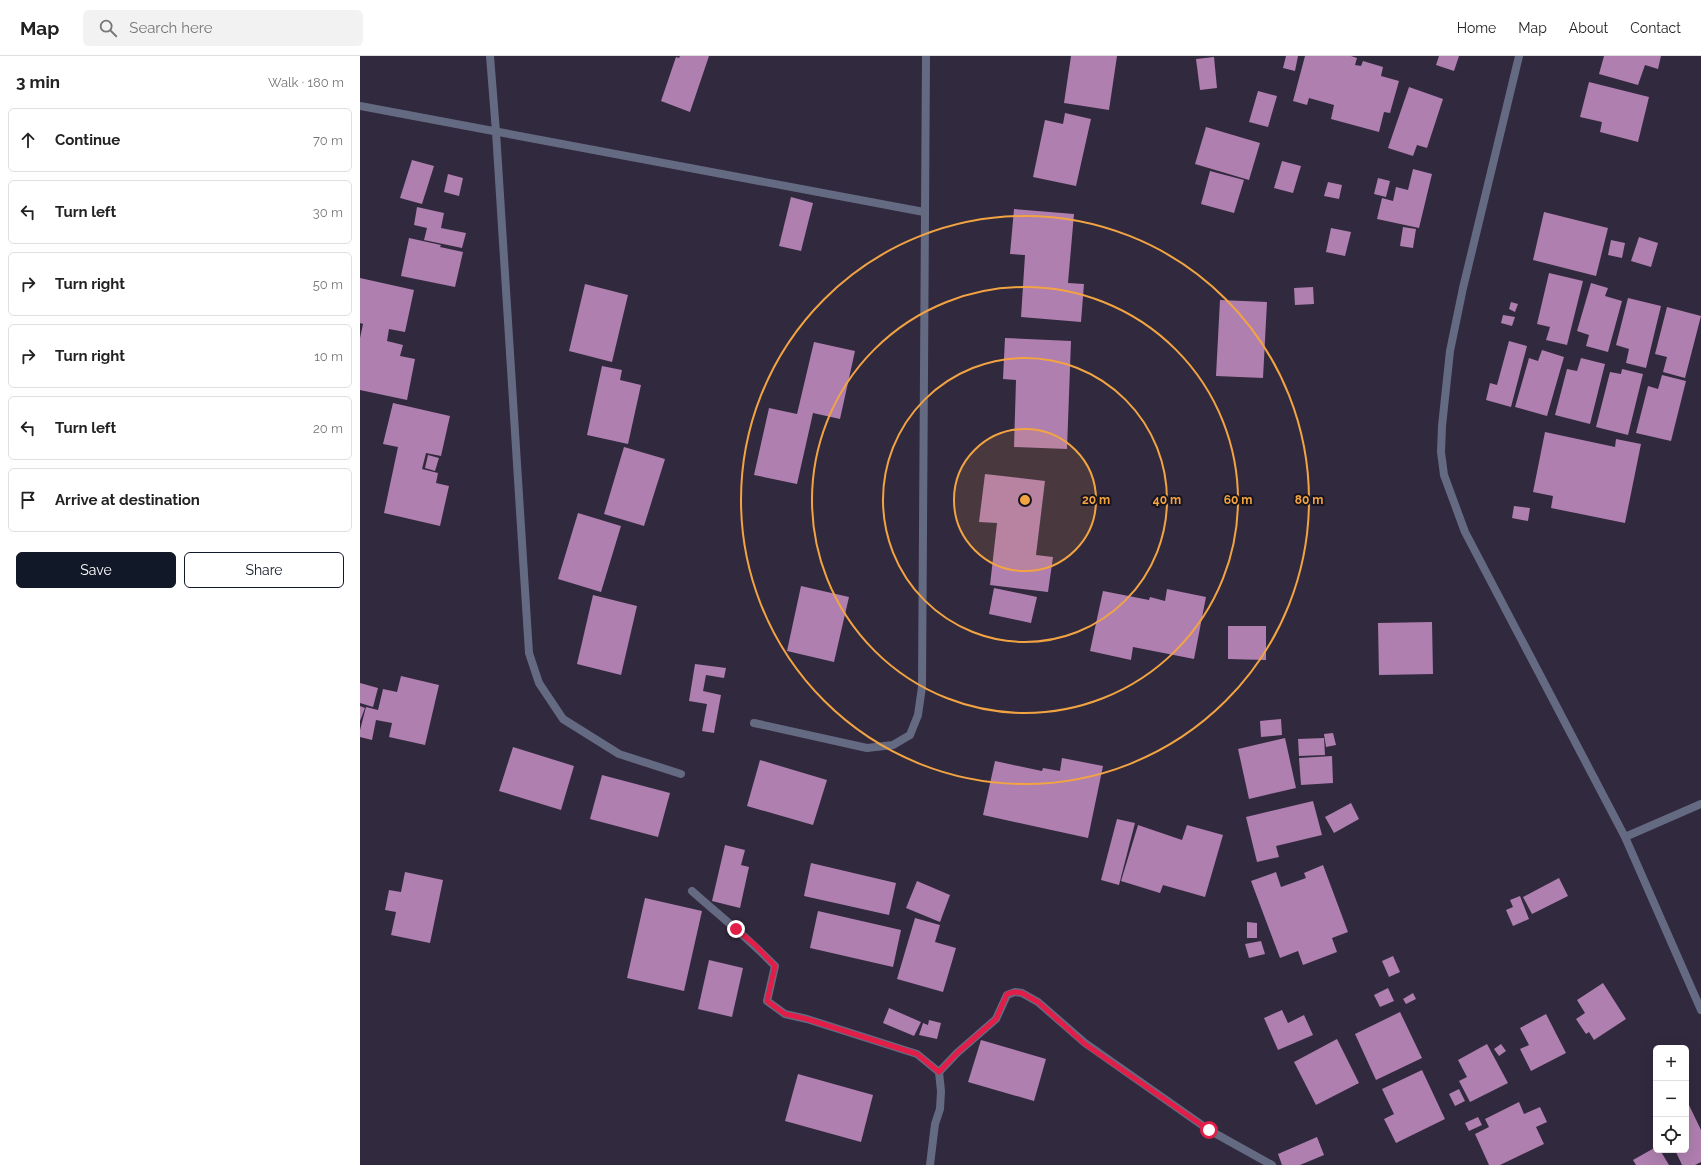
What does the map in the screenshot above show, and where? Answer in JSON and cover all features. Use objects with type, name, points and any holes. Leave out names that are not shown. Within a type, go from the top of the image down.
[{"type":"street","points":[[490,56],[528,653],[539,683],[563,719],[619,754],[682,774]]},
{"type":"street","points":[[754,723],[867,748],[893,745],[910,735],[918,715],[922,687],[926,56]]},
{"type":"street","points":[[1519,56],[1463,288],[1450,351],[1442,426],[1441,452],[1444,475],[1465,532],[1625,837],[1701,1010]]},
{"type":"street","points":[[360,106],[924,212]]},
{"type":"street","points":[[1625,837],[1701,804]]},
{"type":"street","points":[[692,891],[722,919],[755,945],[775,966],[767,1001],[785,1014],[814,1021],[917,1054],[939,1072],[941,1091],[940,1109],[935,1124],[930,1165]]},
{"type":"street","points":[[939,1072],[957,1053],[996,1019],[1007,994],[1015,992],[1022,993],[1038,1002],[1085,1044],[1209,1130],[1272,1165]]},
{"type":"building","points":[[680,56],[709,56],[690,112],[661,101],[676,57],[679,58]]},
{"type":"building","points":[[1071,56],[1117,56],[1109,110],[1064,103]]},
{"type":"building","points":[[1286,56],[1298,56],[1295,71],[1283,68]]},
{"type":"building","points":[[1305,56],[1351,56],[1357,58],[1355,65],[1361,66],[1363,61],[1383,67],[1381,76],[1399,81],[1390,113],[1384,112],[1379,132],[1331,119],[1334,105],[1309,98],[1307,105],[1293,101]]},
{"type":"building","points":[[1439,56],[1459,56],[1454,71],[1436,65]]},
{"type":"building","points":[[1604,56],[1661,56],[1658,69],[1645,65],[1638,85],[1599,74]]},
{"type":"building","points":[[1214,57],[1217,88],[1200,90],[1196,59]]},
{"type":"building","points":[[1589,82],[1649,97],[1638,142],[1600,132],[1602,122],[1580,117]]},
{"type":"building","points":[[1409,87],[1443,99],[1427,148],[1417,145],[1413,156],[1388,148]]},
{"type":"building","points":[[1258,91],[1277,96],[1268,127],[1249,122]]},
{"type":"building","points":[[1065,113],[1091,119],[1076,186],[1033,177],[1045,120],[1063,124]]},
{"type":"building","points":[[1206,127],[1260,143],[1249,180],[1195,164]]},
{"type":"building","points":[[412,160],[434,166],[422,204],[400,198]]},
{"type":"building","points":[[1282,161],[1301,166],[1293,193],[1274,188]]},
{"type":"building","points":[[1413,169],[1432,174],[1419,228],[1377,219],[1382,198],[1393,201],[1396,187],[1408,190]]},
{"type":"building","points":[[1210,171],[1244,180],[1234,213],[1201,204]]},
{"type":"building","points":[[448,174],[463,178],[459,196],[444,192]]},
{"type":"building","points":[[1378,178],[1390,181],[1386,197],[1374,194]]},
{"type":"building","points":[[1328,182],[1342,185],[1339,199],[1324,196]]},
{"type":"building","points":[[791,197],[813,203],[801,251],[779,246]]},
{"type":"building","points":[[417,207],[444,213],[441,228],[466,233],[462,248],[424,240],[427,228],[414,225]]},
{"type":"building","points":[[1014,209],[1074,214],[1068,283],[1084,284],[1081,322],[1021,317],[1025,255],[1010,254]]},
{"type":"building","points":[[1544,212],[1608,228],[1596,276],[1533,260]]},
{"type":"building","points":[[1403,227],[1416,229],[1413,248],[1400,246]]},
{"type":"building","points":[[1331,228],[1351,232],[1345,256],[1326,252]]},
{"type":"building","points":[[1639,237],[1658,243],[1651,267],[1631,261]]},
{"type":"building","points":[[409,238],[441,245],[440,247],[463,252],[455,287],[401,276]]},
{"type":"building","points":[[1611,240],[1625,243],[1622,258],[1608,255]]},
{"type":"building","points":[[1549,273],[1583,281],[1567,345],[1546,340],[1550,327],[1537,324]]},
{"type":"building","points":[[360,278],[414,290],[405,332],[389,329],[387,341],[403,345],[400,356],[415,359],[407,400],[360,390],[360,338],[363,324],[360,323]]},
{"type":"building","points":[[1591,283],[1608,288],[1605,296],[1622,301],[1608,352],[1586,346],[1589,335],[1577,331]]},
{"type":"building","points":[[585,284],[628,295],[612,362],[569,351]]},
{"type":"building","points":[[1313,287],[1314,304],[1295,305],[1294,288]]},
{"type":"building","points":[[1628,298],[1661,306],[1646,368],[1626,363],[1629,349],[1616,345]]},
{"type":"building","points":[[1220,300],[1267,302],[1263,378],[1216,376]]},
{"type":"building","points":[[1511,302],[1518,304],[1515,312],[1509,309]]},
{"type":"building","points":[[1667,307],[1701,316],[1685,378],[1663,372],[1667,357],[1655,354]]},
{"type":"building","points":[[1503,315],[1515,317],[1512,326],[1501,323]]},
{"type":"building","points":[[1005,338],[1071,341],[1067,449],[1014,447],[1016,380],[1003,379]]},
{"type":"building","points":[[1509,341],[1527,346],[1511,407],[1486,400],[1490,383],[1497,385]]},
{"type":"building","points":[[814,342],[855,351],[840,419],[813,413],[797,484],[754,475],[769,408],[797,414]]},
{"type":"building","points":[[1542,350],[1564,357],[1547,416],[1515,407],[1529,358],[1538,361]]},
{"type":"building","points":[[1581,358],[1605,364],[1590,424],[1555,415],[1567,369],[1577,371]]},
{"type":"building","points":[[602,366],[622,370],[620,380],[641,385],[628,444],[587,435]]},
{"type":"building","points":[[1622,369],[1643,374],[1628,435],[1596,427],[1610,372],[1621,374]]},
{"type":"building","points":[[1662,375],[1686,381],[1671,441],[1636,433],[1648,386],[1658,389]]},
{"type":"building","points":[[393,403],[450,416],[441,456],[426,453],[422,469],[438,473],[436,483],[449,486],[440,526],[384,513],[398,447],[383,444]]},
{"type":"building","points":[[1545,432],[1615,447],[1616,439],[1641,444],[1625,523],[1551,508],[1553,496],[1533,492]]},
{"type":"building","points":[[624,447],[665,459],[644,526],[604,514]]},
{"type":"building","points":[[428,455],[439,458],[435,471],[425,468]]},
{"type":"building","points":[[985,474],[1045,481],[1036,555],[1053,557],[1048,592],[990,585],[997,523],[979,522]]},
{"type":"building","points":[[1514,506],[1530,508],[1528,521],[1512,518]]},
{"type":"building","points":[[578,513],[621,526],[601,592],[558,579]]},
{"type":"building","points":[[801,586],[849,597],[834,662],[787,651]]},
{"type":"building","points":[[994,588],[1037,597],[1031,623],[989,614]]},
{"type":"building","points":[[1167,589],[1206,597],[1194,659],[1133,647],[1131,660],[1090,651],[1103,591],[1149,600],[1150,597],[1165,601]]},
{"type":"building","points":[[593,595],[637,606],[621,675],[577,664]]},
{"type":"building","points":[[1432,622],[1433,674],[1379,675],[1378,623]]},
{"type":"building","points":[[1228,626],[1266,626],[1266,660],[1228,659]]},
{"type":"building","points":[[695,664],[726,668],[724,678],[706,675],[703,691],[721,695],[714,733],[702,731],[707,704],[689,701]]},
{"type":"building","points":[[401,676],[439,685],[425,745],[389,737],[392,723],[376,720],[372,740],[360,737],[360,730],[366,707],[378,710],[383,689],[397,692]]},
{"type":"building","points":[[360,683],[378,688],[373,707],[360,703]]},
{"type":"building","points":[[360,706],[365,708],[360,721]]},
{"type":"building","points":[[1281,719],[1282,735],[1261,737],[1260,721]]},
{"type":"building","points":[[1333,733],[1336,745],[1326,747],[1324,734]]},
{"type":"building","points":[[1285,738],[1296,788],[1249,799],[1238,749]]},
{"type":"building","points":[[1324,738],[1325,755],[1299,756],[1298,739]]},
{"type":"building","points":[[513,747],[574,766],[561,810],[499,791]]},
{"type":"building","points":[[1332,756],[1333,783],[1301,785],[1299,758]]},
{"type":"building","points":[[1062,758],[1103,766],[1088,838],[983,815],[995,761],[1042,771],[1043,768],[1060,771]]},
{"type":"building","points":[[760,760],[827,780],[813,825],[747,806]]},
{"type":"building","points":[[602,775],[670,793],[658,837],[590,819]]},
{"type":"building","points":[[1313,801],[1322,835],[1276,846],[1279,857],[1257,862],[1246,817]]},
{"type":"building","points":[[1351,803],[1359,819],[1334,833],[1325,817]]},
{"type":"building","points":[[1117,819],[1135,823],[1119,885],[1101,880]]},
{"type":"building","points":[[1138,825],[1182,840],[1187,825],[1223,835],[1205,897],[1163,885],[1160,893],[1121,881]]},
{"type":"building","points":[[725,845],[745,850],[741,865],[749,867],[740,908],[712,901]]},
{"type":"building","points":[[811,863],[896,883],[889,915],[804,896]]},
{"type":"building","points":[[1323,865],[1348,932],[1332,938],[1337,952],[1303,965],[1298,951],[1280,958],[1251,881],[1276,872],[1281,887],[1306,878],[1304,873]]},
{"type":"building","points":[[405,872],[443,880],[430,943],[391,935],[396,912],[385,910],[389,890],[401,892]]},
{"type":"building","points":[[1559,878],[1568,896],[1532,914],[1523,897]]},
{"type":"building","points":[[917,881],[950,895],[940,922],[906,908]]},
{"type":"building","points":[[1520,896],[1529,919],[1513,926],[1506,910],[1513,907],[1510,900]]},
{"type":"building","points":[[645,898],[702,911],[684,991],[627,978]]},
{"type":"building","points":[[818,911],[901,930],[893,967],[810,948]]},
{"type":"building","points":[[915,918],[940,925],[935,942],[956,948],[943,992],[897,979]]},
{"type":"building","points":[[1247,922],[1257,923],[1257,938],[1247,938]]},
{"type":"building","points":[[1261,941],[1265,954],[1249,958],[1245,944]]},
{"type":"building","points":[[1393,956],[1400,972],[1389,977],[1382,961]]},
{"type":"building","points":[[709,960],[743,968],[732,1017],[698,1009]]},
{"type":"building","points":[[1603,983],[1626,1019],[1594,1040],[1589,1032],[1586,1034],[1576,1019],[1585,1013],[1577,1000]]},
{"type":"building","points":[[1388,988],[1394,1001],[1380,1007],[1374,995]]},
{"type":"building","points":[[1413,993],[1416,999],[1406,1004],[1403,999]]},
{"type":"building","points":[[889,1008],[921,1022],[914,1036],[883,1023]]},
{"type":"building","points":[[1282,1010],[1288,1023],[1304,1015],[1313,1035],[1278,1050],[1264,1018]]},
{"type":"building","points":[[1400,1012],[1422,1058],[1376,1080],[1355,1034]]},
{"type":"building","points":[[1546,1014],[1566,1053],[1531,1071],[1520,1049],[1529,1045],[1520,1028]]},
{"type":"building","points":[[929,1020],[941,1023],[937,1039],[919,1035],[923,1023],[928,1025]]},
{"type":"building","points":[[1337,1039],[1359,1083],[1316,1105],[1294,1062]]},
{"type":"building","points":[[981,1040],[1046,1059],[1034,1101],[968,1082]]},
{"type":"building","points":[[1487,1044],[1508,1083],[1470,1102],[1459,1081],[1467,1077],[1458,1060]]},
{"type":"building","points":[[1501,1044],[1506,1051],[1499,1056],[1494,1049]]},
{"type":"building","points":[[1422,1070],[1445,1119],[1396,1143],[1384,1119],[1394,1114],[1382,1089]]},
{"type":"building","points":[[798,1074],[873,1095],[861,1142],[785,1121]]},
{"type":"building","points":[[1459,1089],[1465,1101],[1455,1106],[1449,1094]]},
{"type":"building","points":[[1519,1102],[1524,1114],[1540,1107],[1547,1122],[1536,1127],[1544,1144],[1500,1165],[1489,1165],[1475,1134],[1489,1127],[1485,1119]]},
{"type":"building","points":[[1689,1105],[1701,1130],[1701,1162],[1695,1165],[1682,1165],[1676,1153],[1689,1153]]},
{"type":"building","points":[[1478,1117],[1482,1125],[1469,1131],[1465,1123]]},
{"type":"building","points":[[1317,1137],[1324,1155],[1300,1165],[1282,1165],[1278,1154]]},
{"type":"building","points":[[1653,1149],[1653,1153],[1662,1153],[1669,1165],[1636,1165],[1633,1160]]},
{"type":"route","points":[[736,929],[755,945],[775,966],[767,1001],[785,1014],[807,1019],[917,1054],[939,1072],[957,1053],[996,1019],[1007,994],[1015,992],[1022,993],[1038,1002],[1085,1044],[1209,1130]]}]
